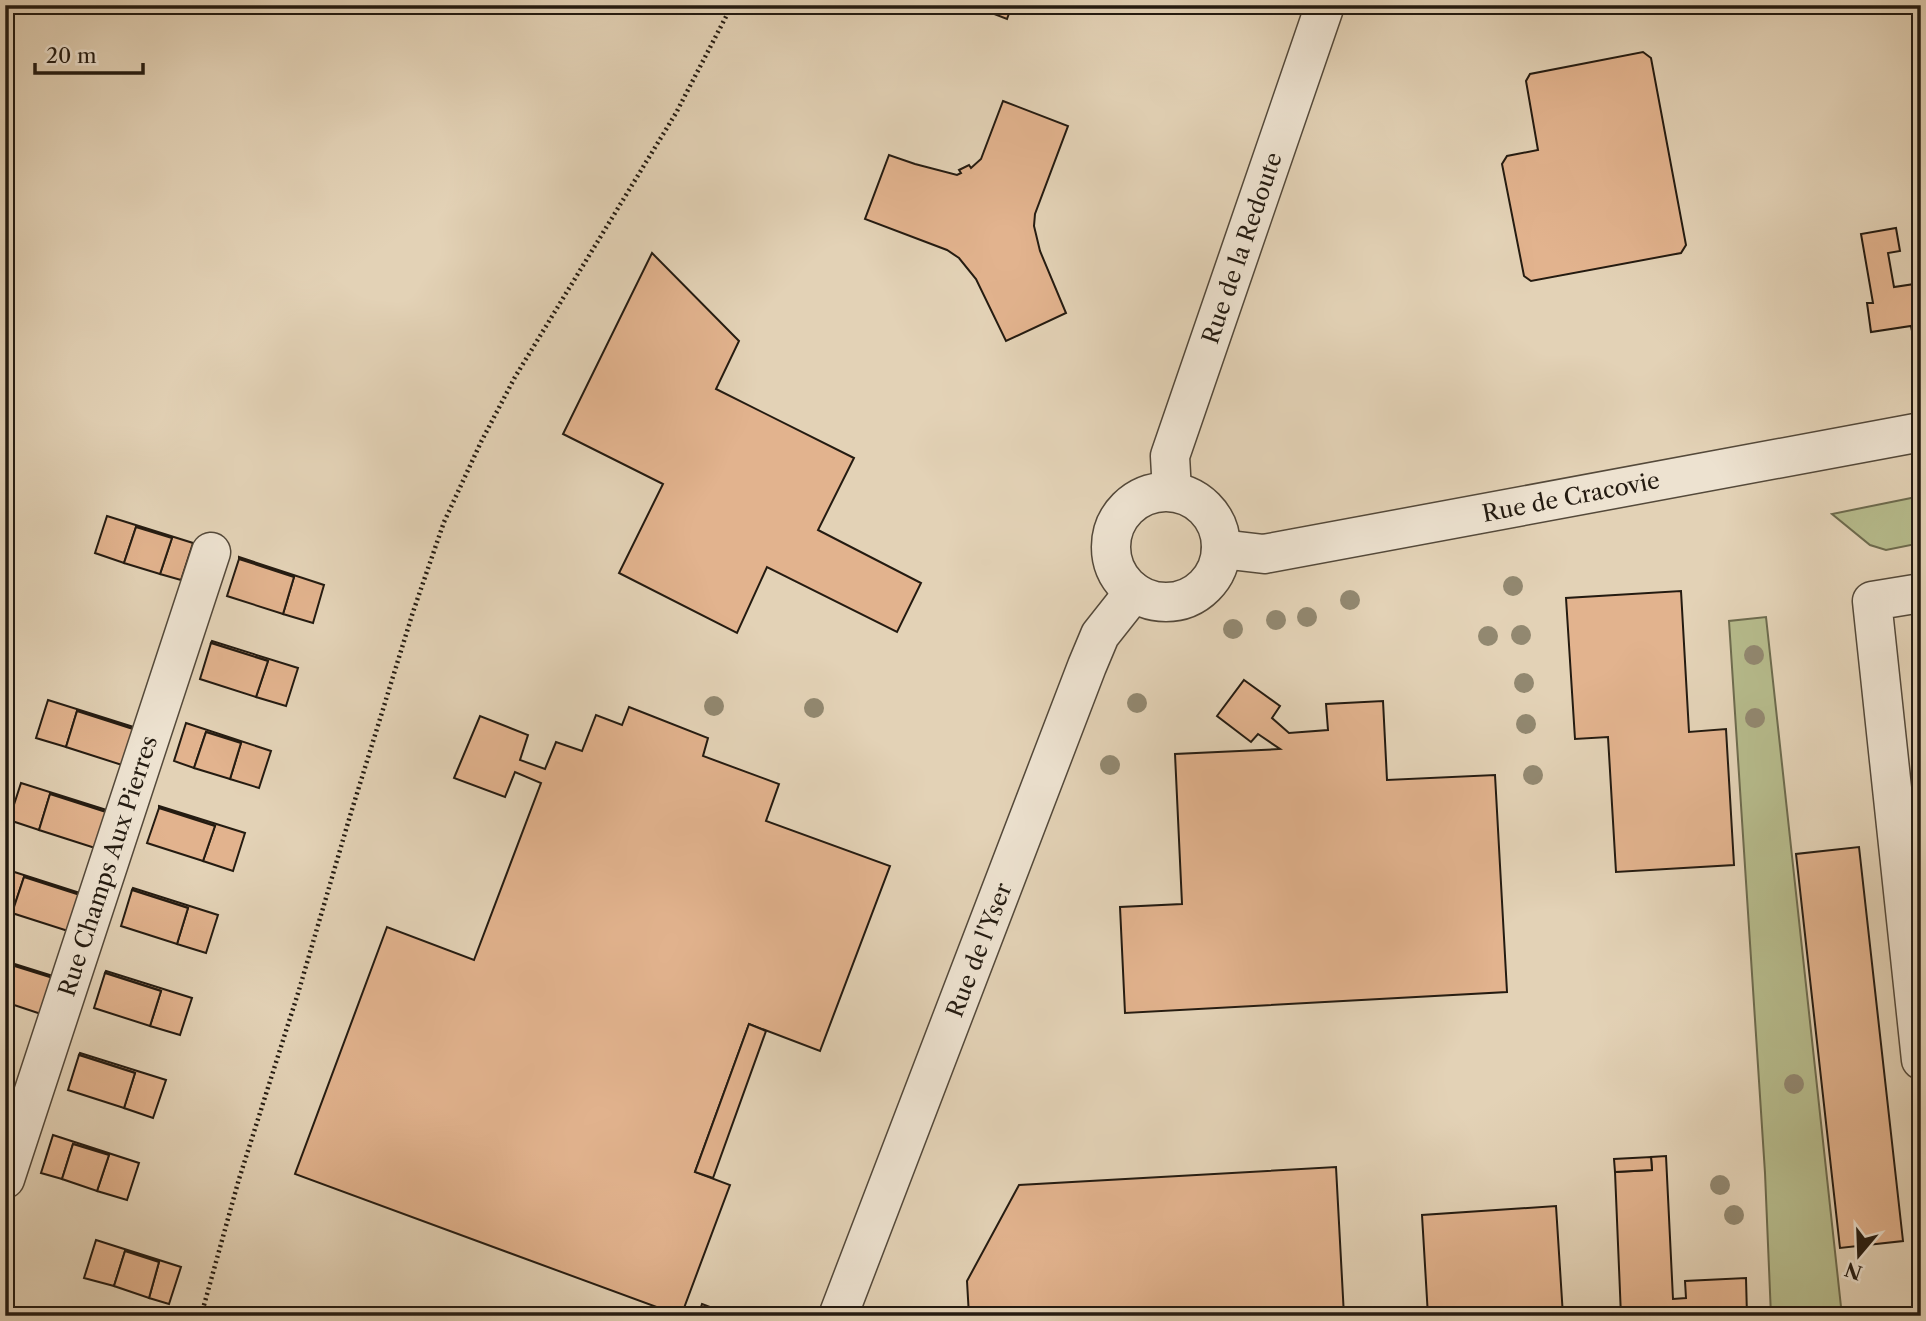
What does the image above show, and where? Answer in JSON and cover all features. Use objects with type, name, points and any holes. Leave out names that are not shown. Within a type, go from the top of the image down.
[{"type":"street","name":"Rue de la Redoute","points":[[1172,492],[1170,456],[1325,5]]},
{"type":"street","name":"Rue de Cracovie","points":[[1221,550],[1264,554],[1921,432]]},
{"type":"street","points":[[1172,492],[1188,496],[1202,505],[1219,533],[1221,550],[1218,566],[1210,580],[1198,592],[1182,600],[1158,601],[1134,592],[1121,579],[1113,563],[1111,545],[1114,527],[1123,512],[1137,500],[1172,492]]},
{"type":"street","name":"Rue Champs Aux Pierres","points":[[5,1179],[211,552]]},
{"type":"street","name":"Rue de l'Yser","points":[[838,1316],[1087,666],[1100,635],[1134,592]]},
{"type":"street","points":[[1921,593],[1872,601],[1921,1060]]},
{"type":"path","points":[[201,1316],[239,1179],[405,637],[444,522],[515,377],[676,113],[732,5]]},
{"type":"green space","points":[[1921,496],[1921,543],[1886,550],[1870,545],[1832,514]]},
{"type":"green space","points":[[1766,617],[1842,1316],[1771,1316],[1765,1173],[1729,621]]},
{"type":"building","points":[[971,5],[1012,5],[1007,19]]},
{"type":"building","points":[[1643,52],[1651,58],[1686,245],[1681,253],[1531,281],[1524,276],[1502,164],[1507,156],[1538,150],[1526,81],[1530,74]]},
{"type":"building","points":[[1003,101],[1068,126],[1035,214],[1034,226],[1040,251],[1066,313],[1006,341],[976,279],[959,258],[947,250],[865,219],[889,155],[957,175],[961,173],[959,170],[969,165],[971,168],[981,159]]},
{"type":"building","points":[[1896,228],[1900,251],[1888,253],[1894,287],[1921,283],[1921,329],[1912,331],[1911,326],[1871,332],[1867,303],[1873,303],[1861,234]]},
{"type":"building","points":[[652,253],[739,341],[716,389],[854,458],[818,530],[921,583],[897,632],[767,567],[737,633],[619,573],[663,484],[563,434]]},
{"type":"building","points":[[107,516],[193,543],[181,580],[160,574],[172,538],[136,527],[124,563],[95,553]]},
{"type":"building","points":[[136,527],[172,538],[160,574],[124,563]]},
{"type":"building","points":[[239,557],[324,585],[313,623],[283,614],[294,577]]},
{"type":"building","points":[[239,559],[294,577],[283,614],[227,596]]},
{"type":"building","points":[[1681,591],[1689,732],[1726,729],[1734,865],[1616,872],[1608,737],[1575,739],[1566,598]]},
{"type":"building","points":[[212,641],[298,668],[286,706],[256,697],[268,661],[211,643]]},
{"type":"building","points":[[211,643],[268,661],[256,697],[200,679]]},
{"type":"building","points":[[1921,655],[1921,691],[1914,656]]},
{"type":"building","points":[[1244,680],[1280,706],[1272,718],[1289,733],[1328,730],[1326,704],[1383,701],[1387,780],[1495,775],[1507,992],[1125,1013],[1120,907],[1182,904],[1175,754],[1280,749],[1258,734],[1251,742],[1217,716]]},
{"type":"building","points":[[48,700],[134,727],[133,729],[77,711],[66,747],[36,738]]},
{"type":"building","points":[[629,707],[708,738],[703,756],[779,784],[766,821],[890,866],[820,1051],[749,1024],[695,1172],[730,1185],[681,1316],[295,1174],[387,927],[474,960],[541,783],[515,772],[505,797],[454,778],[480,716],[528,735],[520,760],[545,769],[556,742],[582,751],[596,715],[622,725]]},
{"type":"building","points":[[77,711],[133,729],[122,765],[66,747]]},
{"type":"building","points":[[186,723],[271,751],[259,788],[230,779],[241,743],[206,732],[194,768],[174,761]]},
{"type":"building","points":[[206,732],[241,743],[230,779],[194,768]]},
{"type":"building","points":[[21,783],[107,810],[106,812],[50,794],[39,830],[9,820]]},
{"type":"building","points":[[50,794],[106,812],[95,848],[39,830]]},
{"type":"building","points":[[159,806],[245,833],[233,871],[203,861],[215,826]]},
{"type":"building","points":[[159,808],[215,826],[203,861],[147,843]]},
{"type":"building","points":[[1859,847],[1903,1241],[1840,1248],[1796,854]]},
{"type":"building","points":[[5,869],[80,895],[24,877],[12,913],[5,911]]},
{"type":"building","points":[[24,877],[80,895],[68,931],[12,913]]},
{"type":"building","points":[[133,888],[218,915],[206,953],[177,944],[188,908],[132,890]]},
{"type":"building","points":[[132,890],[188,908],[177,944],[121,926]]},
{"type":"building","points":[[5,963],[53,976],[53,978]]},
{"type":"building","points":[[5,963],[53,978],[41,1014],[5,1002]]},
{"type":"building","points":[[106,971],[192,998],[180,1035],[150,1026],[161,991],[105,973]]},
{"type":"building","points":[[105,973],[161,991],[150,1026],[94,1008]]},
{"type":"building","points":[[749,1024],[766,1031],[713,1178],[695,1172]]},
{"type":"building","points":[[80,1053],[166,1080],[153,1118],[124,1108],[135,1073],[79,1055]]},
{"type":"building","points":[[79,1055],[135,1073],[124,1108],[68,1090]]},
{"type":"building","points":[[53,1135],[139,1163],[127,1200],[97,1191],[109,1155],[73,1144],[62,1179],[41,1173]]},
{"type":"building","points":[[73,1144],[109,1155],[97,1191],[62,1179]]},
{"type":"building","points":[[1666,1156],[1673,1299],[1686,1298],[1685,1281],[1746,1278],[1747,1316],[1621,1316],[1615,1172],[1652,1170],[1651,1157]]},
{"type":"building","points":[[1651,1157],[1652,1170],[1615,1172],[1614,1159]]},
{"type":"building","points":[[1336,1167],[1344,1316],[969,1316],[967,1281],[1019,1185]]},
{"type":"building","points":[[1556,1206],[1563,1316],[1428,1316],[1422,1215]]},
{"type":"building","points":[[96,1240],[181,1267],[169,1304],[149,1298],[159,1262],[125,1251],[114,1286],[84,1278]]},
{"type":"building","points":[[125,1251],[159,1262],[149,1298],[114,1286]]},
{"type":"building","points":[[702,1304],[733,1316],[698,1316]]}]
